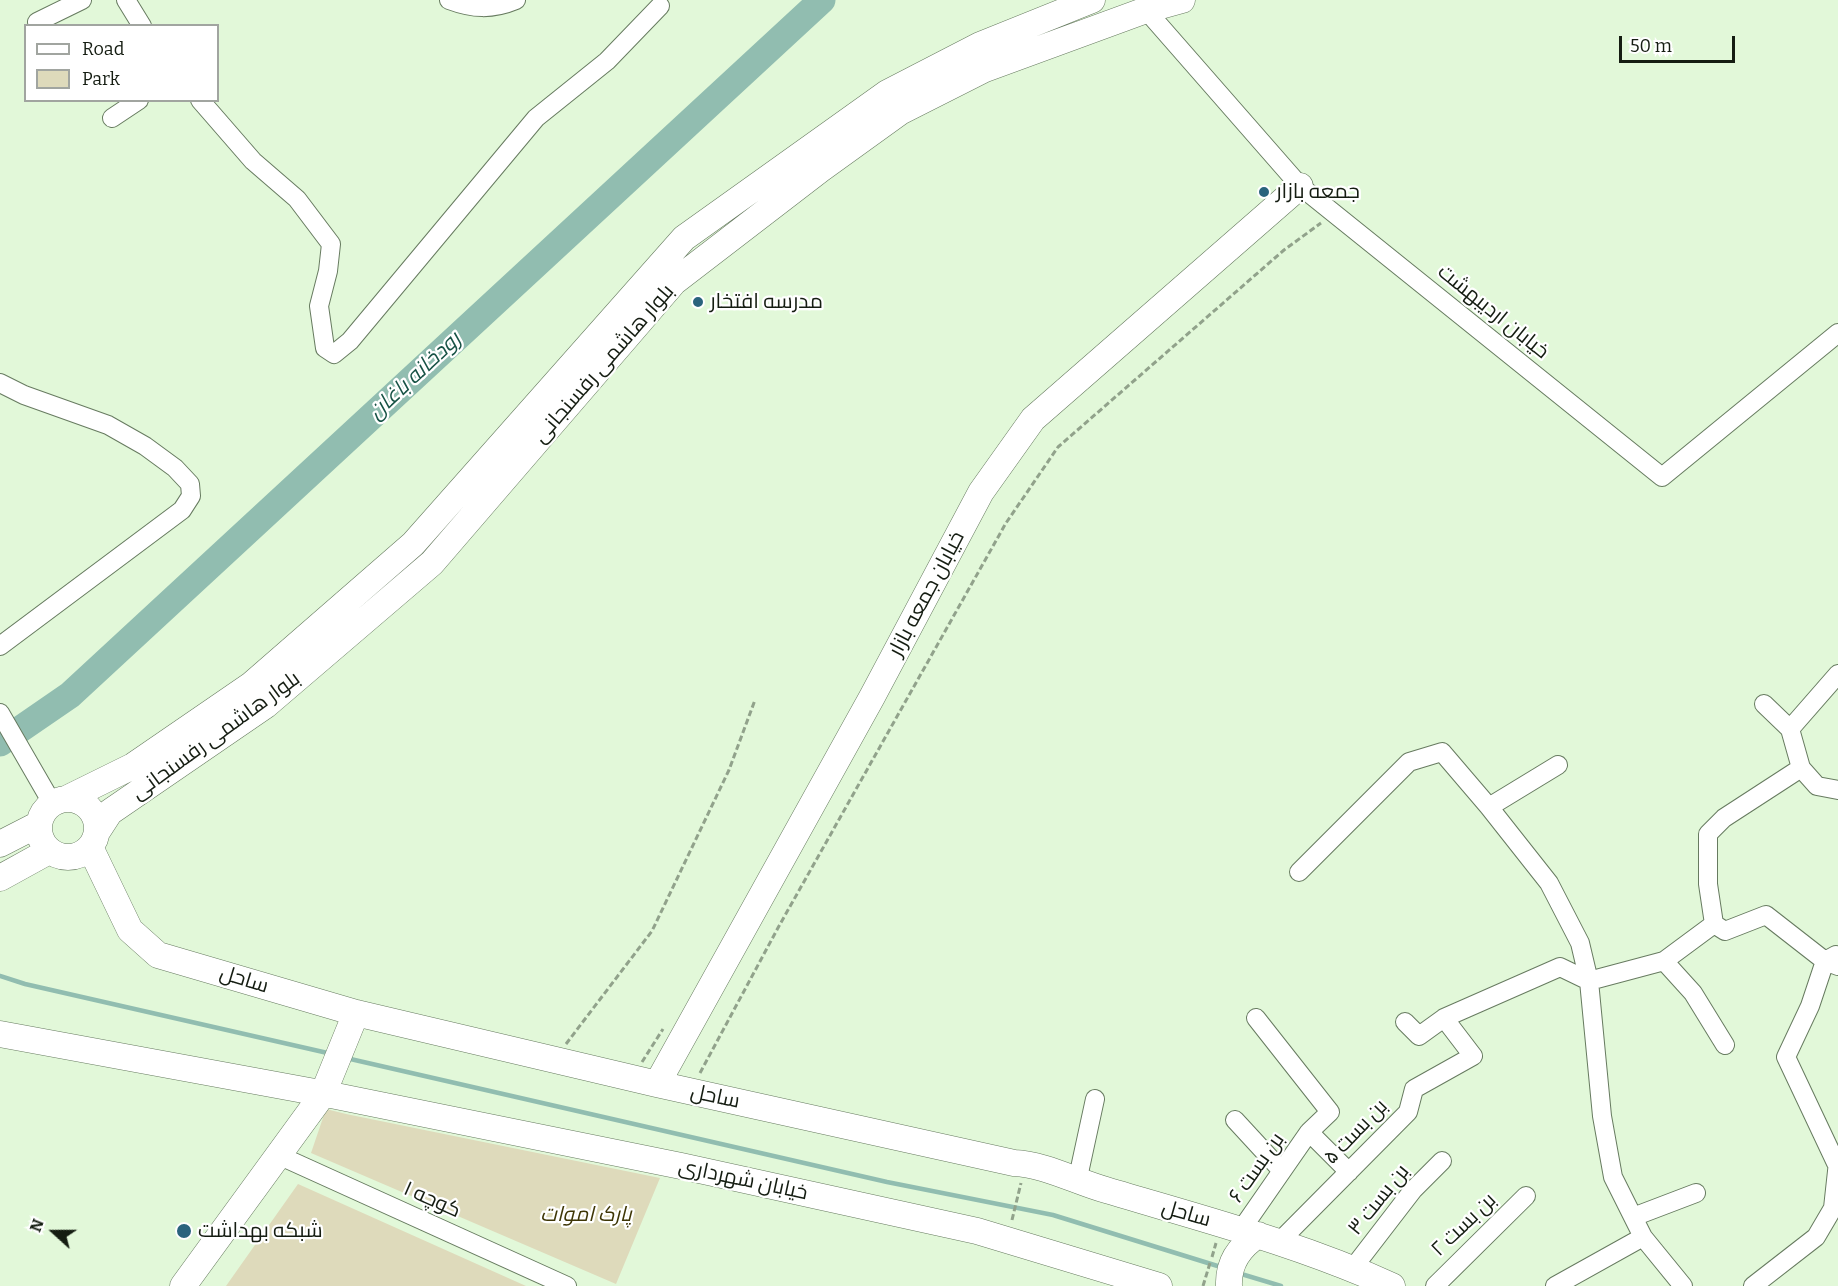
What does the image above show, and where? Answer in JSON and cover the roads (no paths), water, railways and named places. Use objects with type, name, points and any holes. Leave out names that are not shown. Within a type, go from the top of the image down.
[{"type":"main road","name":"بلوار هاشمی رفسنجانی","points":[[0,844],[49,802],[133,766],[251,685],[412,544],[684,237],[980,45],[1092,0]]},
{"type":"main road","name":"بلوار هاشمی رفسنجانی","points":[[94,839],[110,812],[266,705],[432,563],[674,282],[894,102],[1146,10],[1182,0]]},
{"type":"main road","name":"خیابان جمعه بازار","points":[[657,1084],[872,697],[981,492],[1033,419],[1300,186]]},
{"type":"main road","points":[[251,685],[266,705]]},
{"type":"main road","points":[[76,799],[90,808],[95,815],[94,839],[84,853],[68,858],[49,850],[41,841],[49,802],[76,799]]},
{"type":"main road","name":"ساحل","points":[[94,839],[130,930],[158,955],[356,1013],[690,1092],[1026,1164],[1077,1182],[1250,1233],[1353,1268],[1392,1286]]},
{"type":"main road","points":[[0,878],[49,850]]},
{"type":"main road","points":[[183,1286],[323,1094],[356,1013]]},
{"type":"main road","name":"خیابان شهرداری","points":[[0,1034],[323,1094],[681,1166],[1008,1240],[1159,1286]]},
{"type":"main road","points":[[1229,1286],[1234,1259],[1248,1241],[1250,1233]]},
{"type":"street","points":[[37,22],[82,0]]},
{"type":"street","points":[[126,0],[141,24]]},
{"type":"street","points":[[449,0],[471,8],[496,8],[516,0]]},
{"type":"street","points":[[202,102],[253,161],[297,199],[331,244],[328,271],[319,306],[325,348],[334,354],[350,341],[536,118],[607,61],[659,2]]},
{"type":"street","name":"خیابان اردیبهشت","points":[[1146,10],[1300,186],[1662,477],[1838,333]]},
{"type":"street","points":[[112,118],[136,102]]},
{"type":"street","points":[[0,383],[24,395],[108,425],[146,446],[186,477],[190,484],[191,496],[182,510],[0,646]]},
{"type":"street","points":[[1790,729],[1838,674]]},
{"type":"street","points":[[1764,704],[1790,729],[1801,768],[1818,786],[1838,790]]},
{"type":"street","points":[[0,713],[49,802]]},
{"type":"street","points":[[1299,872],[1409,762],[1442,752],[1549,883],[1580,943],[1589,981],[1602,1116],[1613,1177],[1643,1237],[1683,1286]]},
{"type":"street","points":[[1489,807],[1558,765]]},
{"type":"street","points":[[1713,924],[1708,884],[1708,834],[1724,818],[1801,768]]},
{"type":"street","points":[[1713,924],[1725,931],[1766,915],[1834,960],[1786,1057],[1837,1163],[1833,1208],[1816,1237],[1753,1286]]},
{"type":"street","points":[[1405,1022],[1419,1036],[1444,1018],[1560,967],[1589,981],[1664,961],[1713,924]]},
{"type":"street","points":[[1664,961],[1693,993],[1725,1045]]},
{"type":"street","name":"بن بست ۶","points":[[1250,1233],[1282,1171],[1309,1132],[1330,1112],[1256,1018]]},
{"type":"street","name":"بن بست ۵","points":[[1250,1233],[1348,1172],[1408,1112],[1414,1089],[1473,1056],[1444,1018]]},
{"type":"street","points":[[1077,1182],[1095,1099]]},
{"type":"street","points":[[1235,1120],[1282,1171]]},
{"type":"street","points":[[1309,1132],[1348,1172]]},
{"type":"street","name":"کوچه ۱","points":[[278,1155],[567,1286]]},
{"type":"street","name":"بن بست ۳","points":[[1353,1268],[1413,1190],[1442,1161]]},
{"type":"street","points":[[1633,1217],[1696,1193]]},
{"type":"street","name":"بن بست ۲","points":[[1435,1286],[1526,1196]]},
{"type":"street","points":[[1555,1286],[1643,1237]]},
{"type":"waterway","name":"رودخانه باغان","points":[[0,743],[70,695],[822,0]]},
{"type":"waterway","points":[[0,976],[25,984],[332,1054]]},
{"type":"waterway","points":[[346,1058],[887,1182],[1053,1215],[1224,1268]]},
{"type":"waterway","points":[[1238,1273],[1281,1286]]},
{"type":"place","name":"جمعه بازار","points":[[1264,192]]},
{"type":"place","name":"مدرسه افتخار","points":[[698,302]]},
{"type":"place","name":"شبکه بهداشت","points":[[184,1231]]},
{"type":"park label","name":"پارک اموات","points":[[586,1215]]}]
